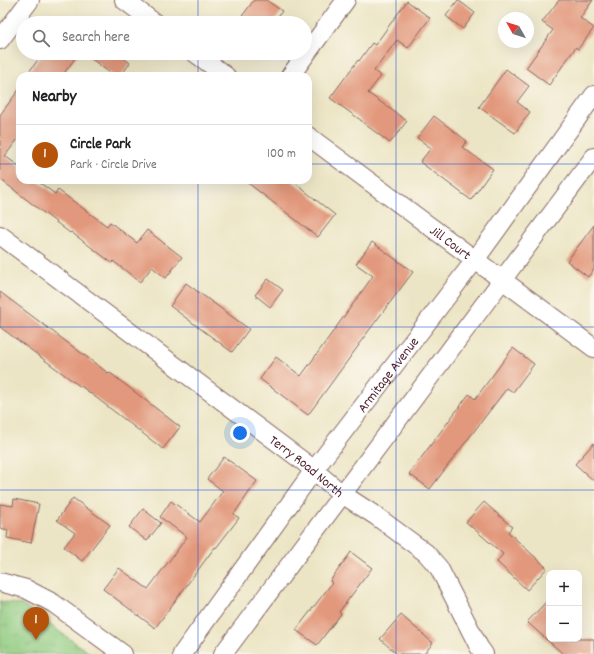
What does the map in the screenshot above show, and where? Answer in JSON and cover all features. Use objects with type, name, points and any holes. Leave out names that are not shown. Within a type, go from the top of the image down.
[{"type":"street","points":[[18,16],[30,0]]},
{"type":"street","points":[[124,0],[146,16]]},
{"type":"street","points":[[312,46],[346,0]]},
{"type":"street","points":[[0,40],[16,19]]},
{"type":"street","points":[[204,60],[221,72]]},
{"type":"street","points":[[293,72],[302,60]]},
{"type":"street","name":"Armitage Avenue","points":[[182,654],[314,470],[475,260],[594,95]]},
{"type":"street","name":"Jill Court","points":[[312,139],[594,348]]},
{"type":"street","points":[[223,654],[594,157]]},
{"type":"street","name":"Terry Road North","points":[[0,235],[314,470],[342,494],[376,516],[426,553],[439,568],[484,654]]},
{"type":"street","points":[[0,582],[26,589],[53,603],[123,654]]},
{"type":"green space","points":[[0,601],[22,605],[91,654],[0,654]]},
{"type":"building","points":[[254,0],[266,0],[282,11],[278,16],[242,16]]},
{"type":"building","points":[[458,0],[475,13],[463,29],[446,16]]},
{"type":"building","points":[[559,0],[593,0],[580,18],[594,28],[578,49],[576,47],[549,85],[526,68],[553,30],[542,22]]},
{"type":"building","points":[[407,1],[430,18],[408,48],[397,40],[374,71],[381,76],[368,93],[407,121],[390,143],[330,98],[372,43],[375,45]]},
{"type":"building","points":[[38,60],[74,60],[65,72],[29,72]]},
{"type":"building","points":[[93,60],[126,60],[130,63],[124,72],[109,72]]},
{"type":"building","points":[[506,69],[529,86],[517,102],[530,112],[515,133],[479,107]]},
{"type":"building","points":[[16,93],[16,141],[5,156],[16,164],[16,184],[41,184],[55,194],[58,190],[107,226],[110,222],[137,243],[147,230],[182,257],[166,278],[152,267],[140,282],[113,261],[112,263],[71,232],[70,233],[0,179],[0,115]]},
{"type":"building","points":[[434,116],[467,141],[462,147],[493,169],[471,200],[420,162],[431,148],[417,138]]},
{"type":"building","points":[[249,184],[296,184],[335,215],[318,237]]},
{"type":"building","points":[[594,225],[594,269],[588,277],[567,261]]},
{"type":"building","points":[[372,242],[413,272],[308,415],[260,379],[276,357],[301,376],[373,276],[356,264]]},
{"type":"building","points":[[268,279],[283,290],[270,307],[255,295]]},
{"type":"building","points":[[186,283],[249,329],[232,352],[170,306]]},
{"type":"building","points":[[0,292],[108,373],[109,372],[180,427],[163,449],[81,386],[0,327]]},
{"type":"building","points":[[513,348],[534,364],[513,392],[507,388],[430,489],[409,474],[469,394],[475,399]]},
{"type":"building","points":[[594,443],[594,481],[575,464]]},
{"type":"building","points":[[224,457],[257,481],[234,514],[239,518],[216,548],[215,547],[155,628],[103,589],[119,568],[148,589],[187,537],[160,517],[171,501],[200,522],[223,491],[207,479]]},
{"type":"building","points":[[73,498],[110,525],[82,561],[64,547],[75,533],[57,520]]},
{"type":"building","points":[[14,499],[39,504],[31,543],[7,538],[8,530],[0,528],[0,504],[13,506]]},
{"type":"building","points":[[484,502],[512,527],[508,532],[547,568],[527,590],[497,562],[503,554],[466,522]]},
{"type":"building","points":[[143,509],[161,523],[147,541],[129,527]]},
{"type":"building","points":[[351,552],[372,568],[339,612],[341,614],[317,645],[296,630],[332,583],[330,581]]},
{"type":"building","points":[[546,602],[546,639],[527,622]]},
{"type":"building","points":[[401,615],[433,643],[424,654],[397,654],[380,639]]},
{"type":"building","points":[[582,639],[594,639],[594,654],[563,654],[550,642],[582,642]]},
{"type":"place","name":"Circle Park","points":[[36,640]]}]
